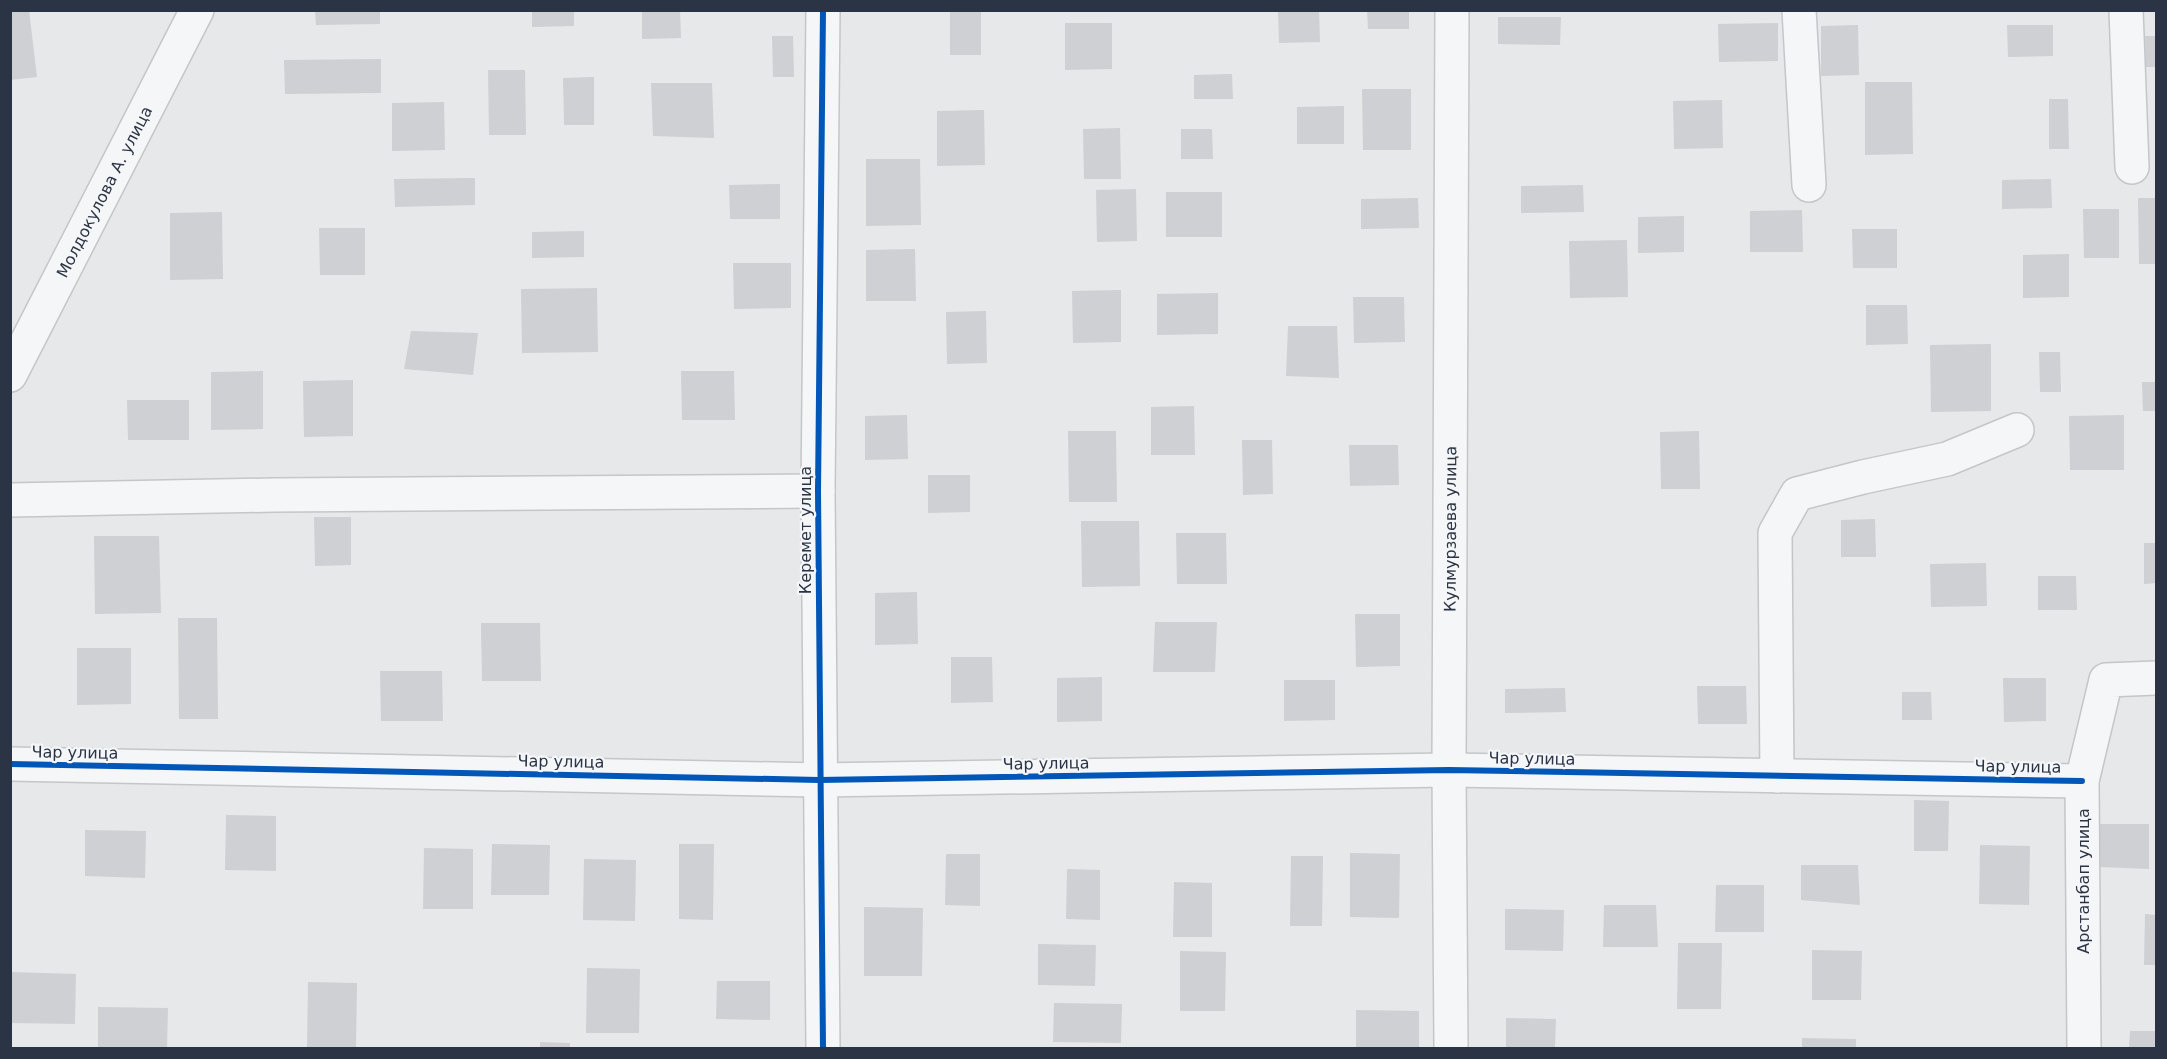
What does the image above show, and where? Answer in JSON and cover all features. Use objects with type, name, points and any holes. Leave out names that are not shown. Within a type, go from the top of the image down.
[{"type":"street","name":"Молдокулова А. улица","points":[[10,375],[197,10]]},
{"type":"street","name":"Керемет улица","points":[[823,10],[818,491],[823,1048]]},
{"type":"street","name":"Кулмурзаева улица","points":[[1451,1048],[1449,771],[1452,10]]},
{"type":"street","points":[[1799,10],[1809,185]]},
{"type":"street","points":[[2126,10],[2132,167]]},
{"type":"street","points":[[1777,776],[1775,533],[1797,494],[1947,459],[2017,430]]},
{"type":"street","points":[[10,500],[818,491]]},
{"type":"street","name":"Арстанбап улица","points":[[2084,1048],[2082,781],[2106,680],[2157,678]]},
{"type":"street","name":"Чар улица","points":[[10,764],[819,780],[1449,771],[2082,781]]},
{"type":"building","points":[[29,10],[37,77],[10,80],[10,12]]},
{"type":"building","points":[[315,10],[380,10],[380,24],[316,25]]},
{"type":"building","points":[[532,10],[574,10],[574,26],[532,27]]},
{"type":"building","points":[[642,10],[680,10],[681,38],[642,39]]},
{"type":"building","points":[[950,10],[981,10],[981,55],[950,55]]},
{"type":"building","points":[[1278,10],[1319,10],[1320,42],[1279,43]]},
{"type":"building","points":[[1367,10],[1409,10],[1409,29],[1368,29]]},
{"type":"building","points":[[1498,17],[1561,17],[1560,45],[1498,44]]},
{"type":"building","points":[[1065,23],[1112,23],[1112,69],[1065,70]]},
{"type":"building","points":[[1778,23],[1778,61],[1719,62],[1718,24]]},
{"type":"building","points":[[1858,25],[1859,75],[1821,76],[1821,26]]},
{"type":"building","points":[[2007,25],[2053,25],[2053,56],[2008,57]]},
{"type":"building","points":[[772,36],[793,36],[794,77],[773,77]]},
{"type":"building","points":[[2145,36],[2156,36],[2156,67],[2146,67]]},
{"type":"building","points":[[381,59],[381,93],[285,94],[284,60]]},
{"type":"building","points":[[488,70],[525,70],[526,135],[489,135]]},
{"type":"building","points":[[1232,74],[1233,99],[1194,99],[1194,75]]},
{"type":"building","points":[[594,77],[594,125],[564,125],[563,78]]},
{"type":"building","points":[[1865,82],[1912,82],[1913,154],[1865,155]]},
{"type":"building","points":[[651,83],[712,83],[714,138],[653,136]]},
{"type":"building","points":[[1362,89],[1411,89],[1411,150],[1363,150]]},
{"type":"building","points":[[2049,99],[2068,99],[2069,149],[2049,149]]},
{"type":"building","points":[[1722,100],[1723,148],[1674,149],[1673,101]]},
{"type":"building","points":[[444,102],[445,150],[392,151],[392,103]]},
{"type":"building","points":[[1344,106],[1344,144],[1297,144],[1297,107]]},
{"type":"building","points":[[984,110],[985,165],[937,166],[937,111]]},
{"type":"building","points":[[1120,128],[1121,179],[1084,179],[1083,129]]},
{"type":"building","points":[[1181,129],[1212,129],[1213,159],[1181,159]]},
{"type":"building","points":[[866,159],[920,159],[921,225],[866,226]]},
{"type":"building","points":[[475,178],[475,205],[395,207],[394,179]]},
{"type":"building","points":[[2051,179],[2052,208],[2002,209],[2002,180]]},
{"type":"building","points":[[780,184],[780,219],[730,219],[729,185]]},
{"type":"building","points":[[1583,185],[1584,212],[1521,213],[1521,186]]},
{"type":"building","points":[[1136,189],[1137,241],[1097,242],[1096,190]]},
{"type":"building","points":[[1166,192],[1222,192],[1222,237],[1166,237]]},
{"type":"building","points":[[1418,198],[1419,228],[1361,229],[1361,199]]},
{"type":"building","points":[[2138,198],[2156,198],[2156,264],[2139,264]]},
{"type":"building","points":[[2083,209],[2119,209],[2119,258],[2084,258]]},
{"type":"building","points":[[1802,210],[1803,252],[1750,252],[1750,211]]},
{"type":"building","points":[[222,212],[223,279],[170,280],[170,213]]},
{"type":"building","points":[[1684,216],[1684,252],[1638,253],[1638,217]]},
{"type":"building","points":[[319,228],[365,228],[365,275],[320,275]]},
{"type":"building","points":[[1852,229],[1897,229],[1897,268],[1853,268]]},
{"type":"building","points":[[584,231],[584,257],[532,258],[532,232]]},
{"type":"building","points":[[1627,240],[1628,297],[1570,298],[1569,241]]},
{"type":"building","points":[[915,249],[916,301],[866,301],[866,250]]},
{"type":"building","points":[[2069,254],[2069,297],[2023,298],[2023,255]]},
{"type":"building","points":[[733,263],[791,263],[791,308],[734,309]]},
{"type":"building","points":[[597,288],[598,352],[522,353],[521,289]]},
{"type":"building","points":[[1121,290],[1121,342],[1073,343],[1072,291]]},
{"type":"building","points":[[1218,293],[1218,334],[1157,335],[1157,294]]},
{"type":"building","points":[[1353,297],[1404,297],[1405,342],[1354,343]]},
{"type":"building","points":[[1866,305],[1907,305],[1908,344],[1866,345]]},
{"type":"building","points":[[986,311],[987,363],[947,364],[946,312]]},
{"type":"building","points":[[1288,326],[1337,326],[1339,378],[1286,376]]},
{"type":"building","points":[[411,331],[478,333],[473,375],[404,369]]},
{"type":"building","points":[[1991,344],[1991,411],[1931,412],[1930,345]]},
{"type":"building","points":[[2039,352],[2060,352],[2061,392],[2040,392]]},
{"type":"building","points":[[263,371],[263,429],[211,430],[211,372]]},
{"type":"building","points":[[681,371],[734,371],[735,420],[682,420]]},
{"type":"building","points":[[353,380],[353,436],[304,437],[303,381]]},
{"type":"building","points":[[2142,382],[2156,382],[2156,411],[2143,411]]},
{"type":"building","points":[[127,400],[189,400],[189,440],[128,440]]},
{"type":"building","points":[[1194,406],[1195,455],[1151,455],[1151,407]]},
{"type":"building","points":[[907,415],[908,459],[865,460],[865,416]]},
{"type":"building","points":[[2124,415],[2124,470],[2070,470],[2069,416]]},
{"type":"building","points":[[1068,431],[1116,431],[1117,502],[1069,502]]},
{"type":"building","points":[[1699,431],[1700,489],[1661,489],[1660,432]]},
{"type":"building","points":[[1242,440],[1272,440],[1273,494],[1243,495]]},
{"type":"building","points":[[1349,445],[1398,445],[1399,485],[1350,486]]},
{"type":"building","points":[[928,475],[970,475],[970,512],[928,513]]},
{"type":"building","points":[[314,517],[351,517],[351,565],[315,566]]},
{"type":"building","points":[[1875,519],[1876,557],[1841,557],[1841,520]]},
{"type":"building","points":[[1081,521],[1139,521],[1140,586],[1082,587]]},
{"type":"building","points":[[1176,533],[1226,533],[1227,584],[1177,584]]},
{"type":"building","points":[[94,536],[159,536],[161,613],[95,614]]},
{"type":"building","points":[[2144,543],[2156,543],[2156,583],[2144,584]]},
{"type":"building","points":[[1986,563],[1987,606],[1931,607],[1930,564]]},
{"type":"building","points":[[2038,576],[2076,576],[2077,610],[2038,610]]},
{"type":"building","points":[[917,592],[918,644],[875,645],[875,593]]},
{"type":"building","points":[[1355,614],[1400,614],[1400,666],[1356,667]]},
{"type":"building","points":[[178,618],[217,618],[218,719],[179,719]]},
{"type":"building","points":[[1155,622],[1217,622],[1215,672],[1153,672]]},
{"type":"building","points":[[481,623],[540,623],[541,681],[482,681]]},
{"type":"building","points":[[77,648],[131,648],[131,704],[77,705]]},
{"type":"building","points":[[951,657],[992,657],[993,702],[951,703]]},
{"type":"building","points":[[380,671],[442,671],[443,721],[381,721]]},
{"type":"building","points":[[1102,677],[1102,721],[1057,722],[1057,678]]},
{"type":"building","points":[[2003,678],[2046,678],[2046,721],[2004,722]]},
{"type":"building","points":[[1284,680],[1335,680],[1335,720],[1284,721]]},
{"type":"building","points":[[1697,686],[1746,686],[1747,724],[1698,724]]},
{"type":"building","points":[[1565,688],[1566,712],[1505,713],[1505,689]]},
{"type":"building","points":[[1902,692],[1931,692],[1932,720],[1902,720]]},
{"type":"building","points":[[1914,800],[1949,801],[1948,851],[1914,851]]},
{"type":"building","points":[[226,815],[276,816],[276,871],[225,870]]},
{"type":"building","points":[[2100,824],[2149,824],[2149,869],[2100,867]]},
{"type":"building","points":[[85,830],[146,831],[145,878],[85,876]]},
{"type":"building","points":[[492,844],[550,845],[549,895],[491,895]]},
{"type":"building","points":[[679,844],[714,844],[713,920],[679,919]]},
{"type":"building","points":[[1980,845],[2030,846],[2029,905],[1979,904]]},
{"type":"building","points":[[424,848],[473,849],[473,909],[423,909]]},
{"type":"building","points":[[1350,853],[1400,854],[1399,918],[1350,917]]},
{"type":"building","points":[[946,854],[980,854],[980,906],[945,905]]},
{"type":"building","points":[[1291,856],[1323,856],[1322,926],[1290,926]]},
{"type":"building","points":[[584,859],[636,860],[635,921],[583,920]]},
{"type":"building","points":[[1801,865],[1858,865],[1860,905],[1801,900]]},
{"type":"building","points":[[1067,869],[1100,870],[1100,920],[1066,919]]},
{"type":"building","points":[[1174,882],[1212,883],[1212,937],[1173,937]]},
{"type":"building","points":[[1716,885],[1764,885],[1764,932],[1715,932]]},
{"type":"building","points":[[1604,905],[1656,905],[1658,947],[1603,947]]},
{"type":"building","points":[[864,907],[923,908],[922,976],[864,976]]},
{"type":"building","points":[[1505,909],[1564,910],[1563,951],[1505,950]]},
{"type":"building","points":[[2145,914],[2156,915],[2156,965],[2144,965]]},
{"type":"building","points":[[1678,943],[1722,943],[1721,1009],[1677,1009]]},
{"type":"building","points":[[1038,944],[1096,945],[1095,986],[1038,985]]},
{"type":"building","points":[[1812,950],[1862,951],[1861,1000],[1812,1000]]},
{"type":"building","points":[[1180,951],[1226,952],[1225,1011],[1180,1011]]},
{"type":"building","points":[[587,968],[640,969],[639,1033],[586,1033]]},
{"type":"building","points":[[10,972],[76,974],[75,1024],[10,1023]]},
{"type":"building","points":[[717,981],[770,981],[770,1020],[716,1019]]},
{"type":"building","points":[[308,982],[357,983],[356,1048],[307,1048]]},
{"type":"building","points":[[1054,1003],[1122,1004],[1121,1043],[1053,1042]]},
{"type":"building","points":[[98,1007],[168,1008],[167,1048],[98,1048]]},
{"type":"building","points":[[1356,1010],[1419,1011],[1419,1048],[1356,1048]]},
{"type":"building","points":[[1506,1018],[1556,1019],[1555,1048],[1506,1048]]},
{"type":"building","points":[[2130,1031],[2156,1031],[2156,1048],[2129,1048]]},
{"type":"building","points":[[1802,1038],[1856,1039],[1856,1048],[1802,1048]]},
{"type":"building","points":[[540,1042],[570,1043],[570,1048],[540,1048]]},
{"type":"cycle path","points":[[823,10],[818,491],[823,1048]]},
{"type":"cycle path","points":[[10,764],[819,780],[1449,770],[2082,781]]}]
